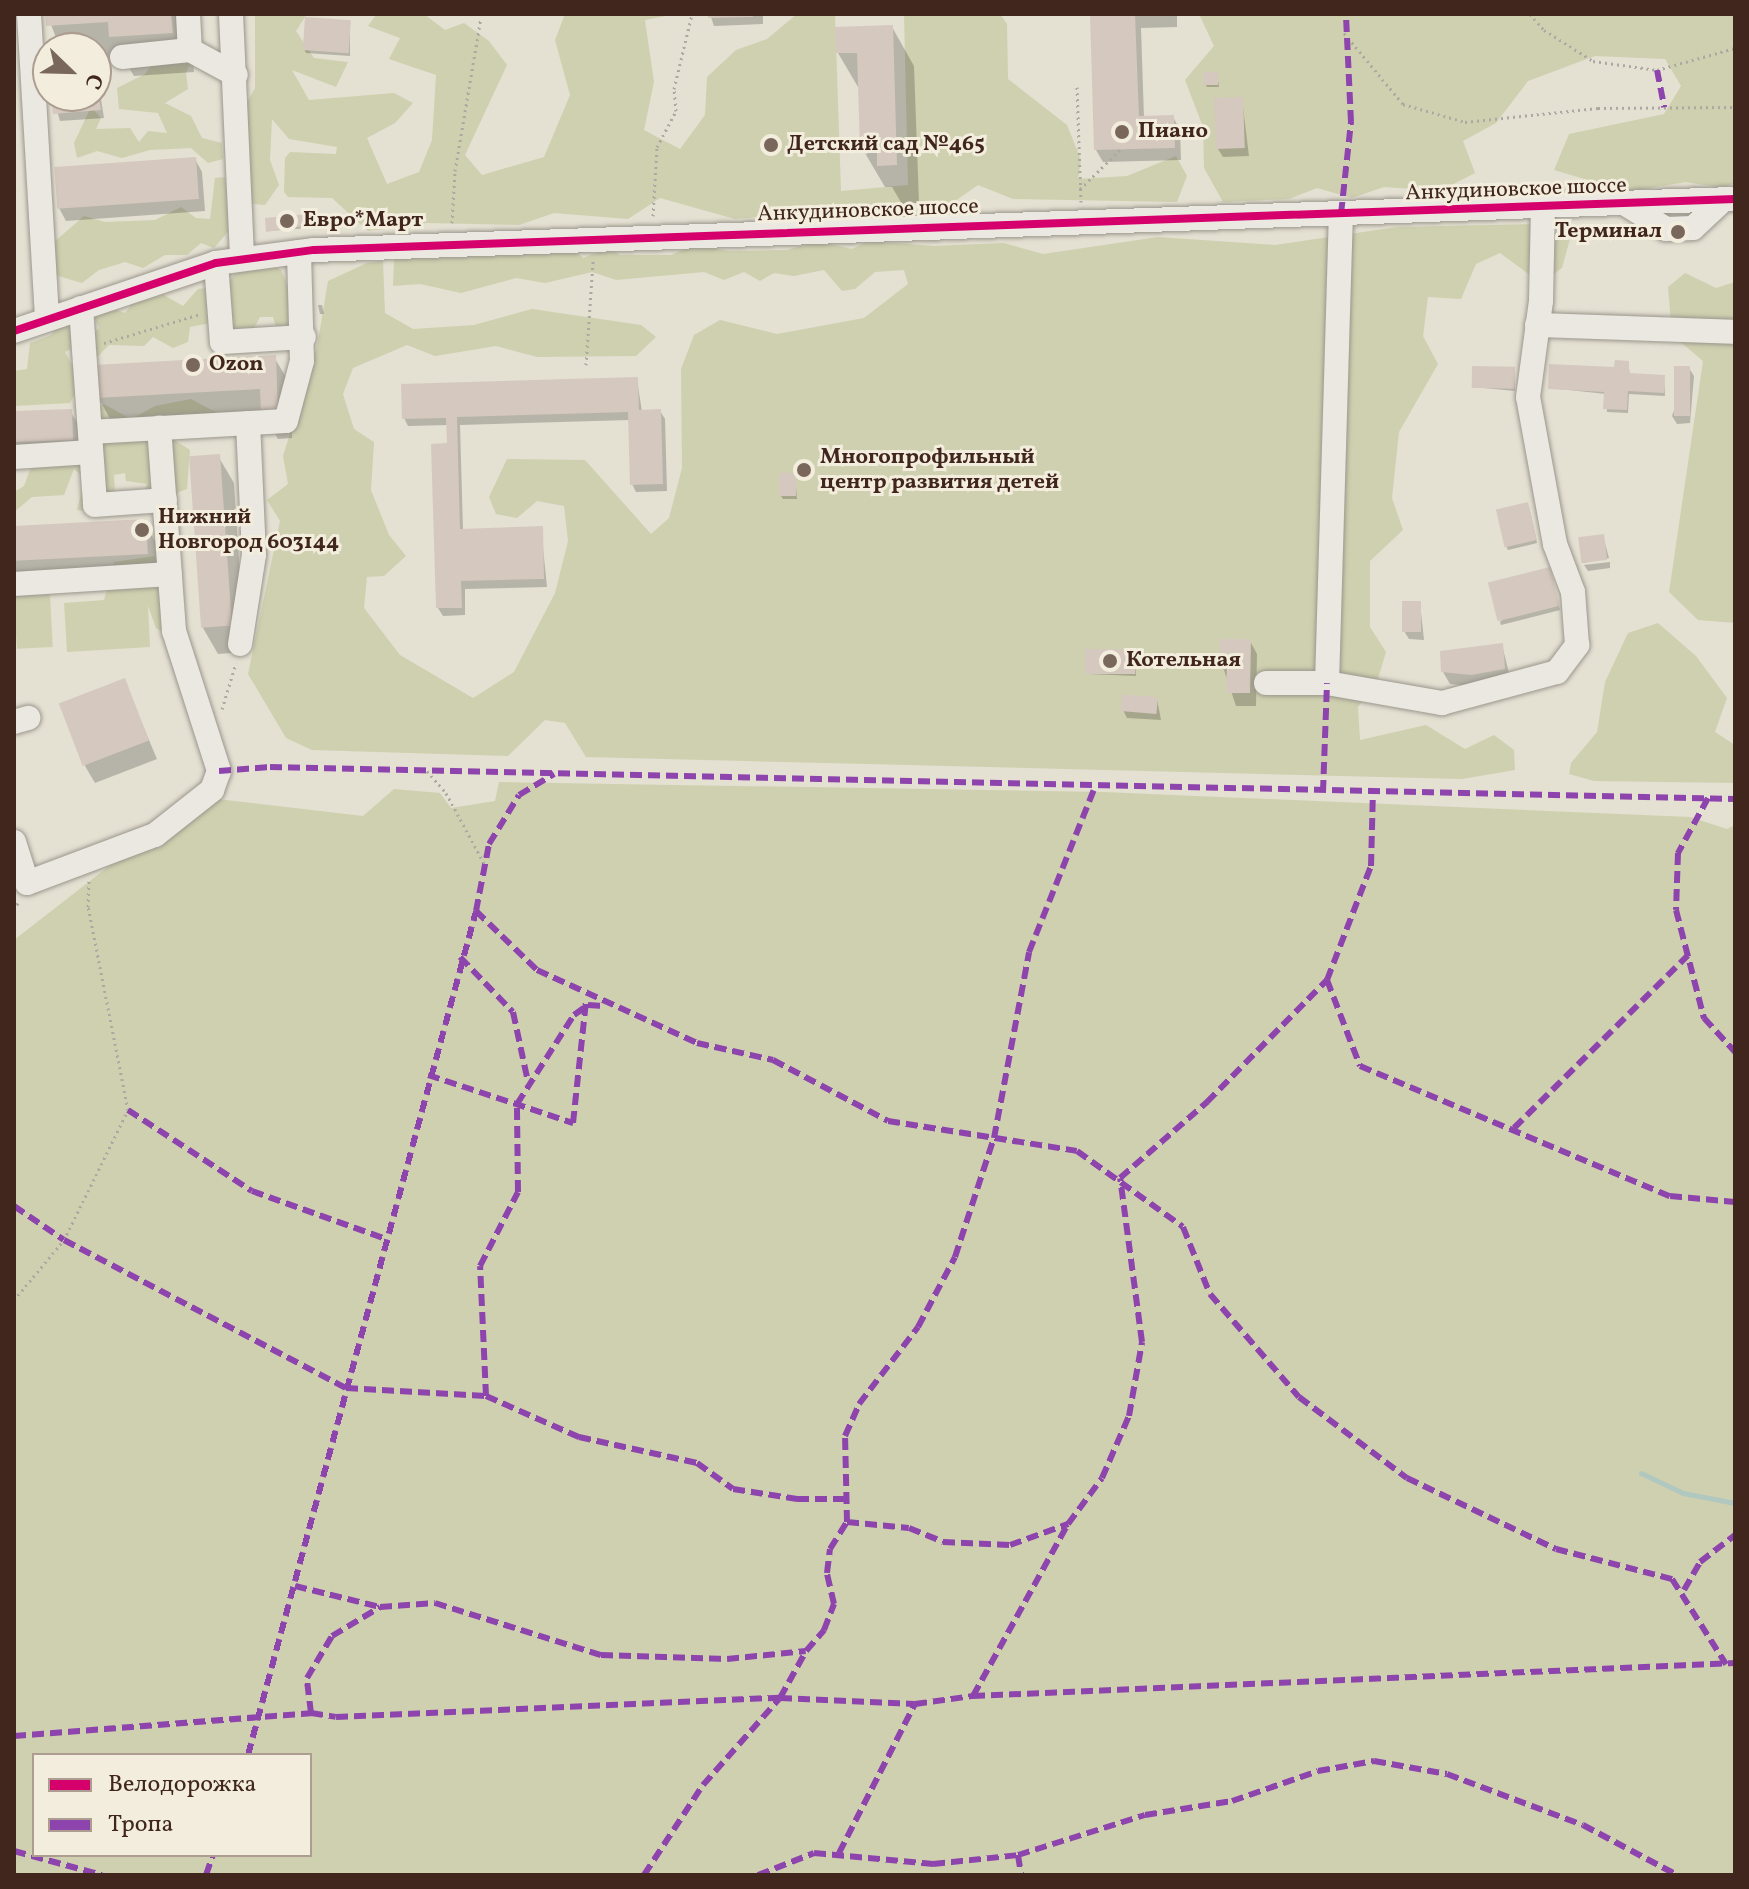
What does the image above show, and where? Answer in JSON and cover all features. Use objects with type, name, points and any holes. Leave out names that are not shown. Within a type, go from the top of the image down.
[{"type":"street","points":[[29,14],[24,96],[47,318]]},
{"type":"street","points":[[188,14],[190,50]]},
{"type":"street","points":[[231,14],[242,258]]},
{"type":"street","points":[[122,57],[190,50],[236,75]]},
{"type":"street","name":"Анкудиновское шоссе","points":[[14,331],[216,263],[299,252],[451,243],[1729,200]]},
{"type":"street","points":[[1266,683],[1327,683],[1442,703],[1557,672],[1577,645],[1573,592],[1555,544],[1528,397],[1537,325],[1543,207]]},
{"type":"street","points":[[1327,683],[1341,214]]},
{"type":"street","points":[[14,457],[159,428],[286,421],[304,337],[299,252]]},
{"type":"street","points":[[216,263],[222,342],[304,337]]},
{"type":"street","points":[[81,308],[95,505],[165,500]]},
{"type":"street","points":[[1537,325],[1735,332]]},
{"type":"street","points":[[240,644],[254,555],[248,423]]},
{"type":"street","points":[[14,842],[27,883],[155,835],[212,790],[219,771],[174,631],[159,428]]},
{"type":"street","points":[[14,584],[170,574]]},
{"type":"path","points":[[652,223],[657,147],[676,111],[674,89],[692,14]]},
{"type":"path","points":[[1530,14],[1544,30],[1593,61],[1657,70],[1735,48]]},
{"type":"path","points":[[451,243],[455,171],[481,18]]},
{"type":"path","points":[[1344,33],[1403,104],[1465,122],[1598,108],[1735,107]]},
{"type":"path","points":[[1077,87],[1082,209]]},
{"type":"path","points":[[1080,189],[1121,149]]},
{"type":"path","points":[[586,365],[595,238]]},
{"type":"path","points":[[84,349],[219,308]]},
{"type":"path","points":[[207,733],[226,704],[240,644]]},
{"type":"path","points":[[427,771],[446,793],[485,865]]},
{"type":"path","points":[[14,1300],[64,1240],[128,1110],[88,907],[90,857]]},
{"type":"green space","points":[[255,14],[307,14],[296,31],[314,58],[348,62],[336,87],[292,70],[309,100],[394,93],[413,103],[395,123],[367,138],[387,184],[419,172],[432,140],[436,75],[389,59],[400,38],[368,26],[376,15],[424,14],[445,30],[464,23],[489,41],[507,65],[465,155],[482,175],[544,157],[570,95],[555,40],[565,14],[676,14],[645,20],[654,82],[644,130],[680,149],[705,115],[707,77],[736,50],[767,39],[797,14],[835,14],[841,191],[908,185],[904,14],[1000,14],[1007,24],[1008,79],[1067,125],[1081,160],[1078,179],[1127,176],[1176,156],[1187,176],[1177,202],[1013,199],[978,185],[938,213],[915,203],[735,219],[660,198],[628,219],[554,213],[519,225],[427,223],[368,231],[332,198],[288,197],[284,192],[285,158],[290,152],[336,154],[337,147],[289,139],[272,119],[270,160],[279,185],[265,205],[245,203],[238,119],[255,88]]},
{"type":"green space","points":[[1199,14],[1735,14],[1735,183],[1723,188],[1686,182],[1628,192],[1554,170],[1569,134],[1664,114],[1681,86],[1665,59],[1595,56],[1528,81],[1496,123],[1463,141],[1475,173],[1440,191],[1384,187],[1352,198],[1317,188],[1289,199],[1223,202],[1204,168],[1203,127],[1185,80],[1214,46]]},
{"type":"green space","points":[[183,36],[198,45],[186,73],[188,89],[165,103],[191,116],[202,138],[222,143],[223,159],[208,163],[191,148],[150,150],[122,158],[97,151],[77,158],[74,143],[89,112],[96,112],[101,118],[96,129],[130,128],[139,142],[148,131],[167,133],[158,113],[119,109],[117,88],[145,74],[168,42]]},
{"type":"green space","points":[[225,177],[232,227],[214,248],[201,243],[187,255],[165,255],[143,268],[125,262],[99,270],[82,283],[55,275],[53,243],[84,216],[105,222],[155,220],[181,207],[196,218],[210,219],[215,178]]},
{"type":"green space","name":"Многопрофильный центр развития детей","points":[[1536,224],[1570,239],[1562,268],[1541,283],[1500,253],[1476,264],[1461,299],[1428,297],[1423,336],[1438,364],[1399,432],[1392,498],[1403,530],[1370,561],[1370,627],[1386,652],[1377,682],[1358,707],[1360,740],[1426,725],[1465,749],[1494,735],[1514,750],[1515,770],[1462,779],[586,757],[565,723],[545,720],[508,756],[312,750],[286,738],[248,674],[280,521],[267,500],[288,484],[283,456],[317,347],[328,281],[367,263],[383,261],[385,313],[413,329],[474,325],[532,309],[641,325],[656,337],[636,356],[537,357],[496,346],[435,356],[407,345],[353,368],[343,394],[354,429],[374,442],[371,490],[389,535],[406,556],[384,576],[367,577],[364,608],[400,655],[473,698],[514,672],[555,593],[568,541],[564,506],[537,501],[517,518],[496,514],[489,497],[507,459],[585,460],[651,534],[669,518],[682,468],[681,369],[694,335],[720,320],[777,334],[864,318],[908,284],[904,270],[875,272],[855,289],[842,291],[824,270],[794,276],[774,273],[760,281],[744,272],[724,280],[704,272],[616,280],[592,272],[545,283],[516,278],[461,293],[420,284],[393,286],[394,259],[572,247],[583,258],[609,248],[620,255],[671,255],[697,244],[728,251],[787,250],[817,241],[852,249],[868,241],[934,246],[1004,243],[1043,254],[1158,237],[1275,245],[1397,227]]},
{"type":"green space","points":[[266,262],[281,270],[298,309],[298,322],[277,332],[273,317],[260,317],[253,330],[230,346],[210,323],[190,327],[188,342],[173,348],[153,337],[144,346],[109,345],[96,358],[91,336],[99,328],[95,319],[104,306],[125,313],[137,297],[157,291],[183,306],[198,289],[227,285],[239,268]]},
{"type":"green space","points":[[1685,273],[1716,288],[1735,282],[1735,623],[1698,620],[1669,592],[1703,361],[1672,335],[1668,287]]},
{"type":"green space","points":[[63,320],[78,329],[75,347],[65,352],[81,382],[70,403],[14,406],[14,371],[27,369],[30,343],[51,335]]},
{"type":"green space","points":[[191,399],[221,415],[173,439],[190,450],[187,489],[137,508],[147,484],[126,481],[125,473],[114,475],[116,507],[100,514],[77,510],[85,478],[74,469],[64,495],[32,497],[14,512],[14,492],[24,486],[38,448],[81,441],[91,410],[104,404],[131,419],[155,406]]},
{"type":"green space","points":[[155,556],[164,581],[168,635],[156,628],[148,606],[150,647],[67,652],[64,603],[104,600],[114,562]]},
{"type":"green space","points":[[50,594],[53,647],[17,649],[14,596]]},
{"type":"green space","points":[[1658,623],[1696,656],[1727,698],[1715,732],[1735,745],[1735,783],[1594,781],[1569,774],[1571,763],[1597,732],[1605,682],[1628,633]]},
{"type":"green space","points":[[499,782],[1104,792],[1690,817],[1727,829],[1735,825],[1735,1875],[14,1875],[14,940],[158,828],[218,799],[363,816],[394,789],[440,793],[451,808],[495,801]]},
{"type":"building","points":[[45,14],[171,14],[173,33],[112,37],[108,22],[46,26]]},
{"type":"building","points":[[708,14],[753,14],[753,17],[708,18]]},
{"type":"building","points":[[1090,14],[1135,14],[1139,116],[1174,115],[1175,148],[1094,150]]},
{"type":"building","points":[[305,17],[351,20],[349,53],[303,50]]},
{"type":"building","points":[[893,25],[897,165],[877,166],[877,148],[860,149],[857,53],[836,53],[835,27]]},
{"type":"building","points":[[1203,72],[1218,72],[1218,85],[1203,85]]},
{"type":"building","points":[[1243,97],[1245,148],[1216,149],[1214,98]]},
{"type":"building","points":[[196,157],[199,199],[57,209],[54,167]]},
{"type":"building","name":"Евро*Март","points":[[308,214],[309,225],[266,232],[265,218]]},
{"type":"building","points":[[276,355],[278,412],[261,413],[260,389],[96,398],[94,365]]},
{"type":"building","points":[[1615,360],[1629,361],[1629,373],[1665,375],[1664,393],[1628,391],[1627,410],[1603,409],[1604,392],[1548,389],[1549,364],[1614,367]]},
{"type":"building","points":[[1472,366],[1515,367],[1515,389],[1472,388]]},
{"type":"building","points":[[1674,366],[1690,366],[1690,416],[1674,416]]},
{"type":"building","points":[[638,377],[639,410],[661,409],[663,484],[630,485],[628,412],[457,417],[460,529],[543,526],[544,579],[461,581],[462,608],[436,608],[431,444],[447,443],[446,418],[402,419],[401,384]]},
{"type":"building","points":[[72,409],[73,440],[15,442],[14,411]]},
{"type":"building","points":[[220,454],[232,626],[201,628],[189,456]]},
{"type":"building","points":[[779,473],[796,473],[796,496],[779,496]]},
{"type":"building","points":[[1528,502],[1537,540],[1505,547],[1496,509]]},
{"type":"building","points":[[146,519],[148,554],[16,561],[14,526]]},
{"type":"building","points":[[1604,534],[1607,560],[1581,563],[1578,537]]},
{"type":"building","points":[[1550,567],[1560,606],[1498,621],[1488,582]]},
{"type":"building","points":[[1402,601],[1421,601],[1421,632],[1402,632]]},
{"type":"building","points":[[1220,639],[1251,639],[1250,693],[1226,693],[1227,661],[1219,661]]},
{"type":"building","points":[[1503,643],[1505,669],[1471,675],[1441,672],[1440,651]]},
{"type":"building","name":"Котельная","points":[[1085,649],[1135,649],[1135,674],[1085,674]]},
{"type":"building","points":[[125,678],[149,741],[83,766],[59,703]]},
{"type":"building","points":[[1122,694],[1158,697],[1156,714],[1121,711]]},
{"type":"waterway","points":[[1641,1473],[1683,1493],[1735,1503]]},
{"type":"marked path","points":[[1341,214],[1351,122],[1346,14]]},
{"type":"marked path","points":[[1657,70],[1664,107]]},
{"type":"marked path","points":[[1323,792],[1327,683]]},
{"type":"marked path","points":[[219,771],[270,767],[1735,799]]},
{"type":"marked path","points":[[249,1753],[476,911],[489,844],[519,795],[554,774]]},
{"type":"marked path","points":[[847,1522],[845,1436],[859,1404],[918,1327],[955,1257],[994,1138],[1029,952],[1095,787]]},
{"type":"marked path","points":[[1120,1178],[1207,1102],[1327,980],[1371,866],[1373,791]]},
{"type":"marked path","points":[[1708,798],[1678,853],[1676,910],[1704,1018],[1735,1052]]},
{"type":"marked path","points":[[476,911],[537,970],[697,1043],[773,1060],[888,1121],[1077,1151],[1183,1227],[1210,1294],[1299,1397],[1407,1478],[1556,1549],[1672,1579],[1726,1664]]},
{"type":"marked path","points":[[1514,1128],[1688,955]]},
{"type":"marked path","points":[[460,957],[513,1012],[528,1082]]},
{"type":"marked path","points":[[1327,980],[1360,1066],[1670,1196],[1735,1202]]},
{"type":"marked path","points":[[428,1075],[573,1123],[586,1001]]},
{"type":"marked path","points":[[486,1396],[480,1266],[518,1192],[517,1104],[574,1015],[588,1005],[603,1006]]},
{"type":"marked path","points":[[128,1110],[252,1191],[386,1239]]},
{"type":"marked path","points":[[295,1586],[380,1607],[435,1603],[601,1655],[727,1659],[806,1651],[824,1630],[834,1604],[827,1573],[830,1549],[847,1522],[909,1528],[943,1542],[1010,1545],[1068,1524],[1102,1478],[1129,1416],[1142,1342],[1120,1178]]},
{"type":"marked path","points":[[14,1206],[64,1240],[346,1388],[486,1396],[579,1437],[697,1463],[733,1489],[797,1499],[847,1499]]},
{"type":"marked path","points":[[973,1696],[1068,1524]]},
{"type":"marked path","points":[[1684,1590],[1700,1562],[1735,1535]]},
{"type":"marked path","points":[[311,1713],[307,1678],[332,1636],[380,1607]]},
{"type":"marked path","points":[[644,1875],[703,1785],[780,1698],[806,1651]]},
{"type":"marked path","points":[[14,1736],[311,1713],[336,1717],[780,1698],[915,1704],[973,1696],[1735,1663]]},
{"type":"marked path","points":[[839,1853],[915,1704]]},
{"type":"marked path","points":[[758,1875],[814,1853],[933,1864],[1018,1855],[1145,1815],[1232,1801],[1318,1771],[1374,1761],[1447,1774],[1583,1825],[1677,1875]]},
{"type":"marked path","points":[[14,1851],[32,1856]]},
{"type":"marked path","points":[[1018,1855],[1021,1875]]},
{"type":"marked path","points":[[36,1857],[102,1875]]},
{"type":"marked path","points":[[206,1875],[212,1857]]},
{"type":"cycle path","points":[[14,331],[216,263],[314,250],[1735,199]]},
{"type":"place","name":"Пиано","points":[[1122,132]]},
{"type":"place","name":"Детский сад №465","points":[[771,145]]},
{"type":"place","name":"Евро*Март","points":[[287,221]]},
{"type":"place","name":"Терминал","points":[[1678,232]]},
{"type":"place","name":"Ozon","points":[[193,365]]},
{"type":"place","name":"Многопрофильный центр развития детей","points":[[804,470]]},
{"type":"place","name":"Нижний Новгород 603144","points":[[142,530]]},
{"type":"place","name":"Котельная","points":[[1110,661]]}]
